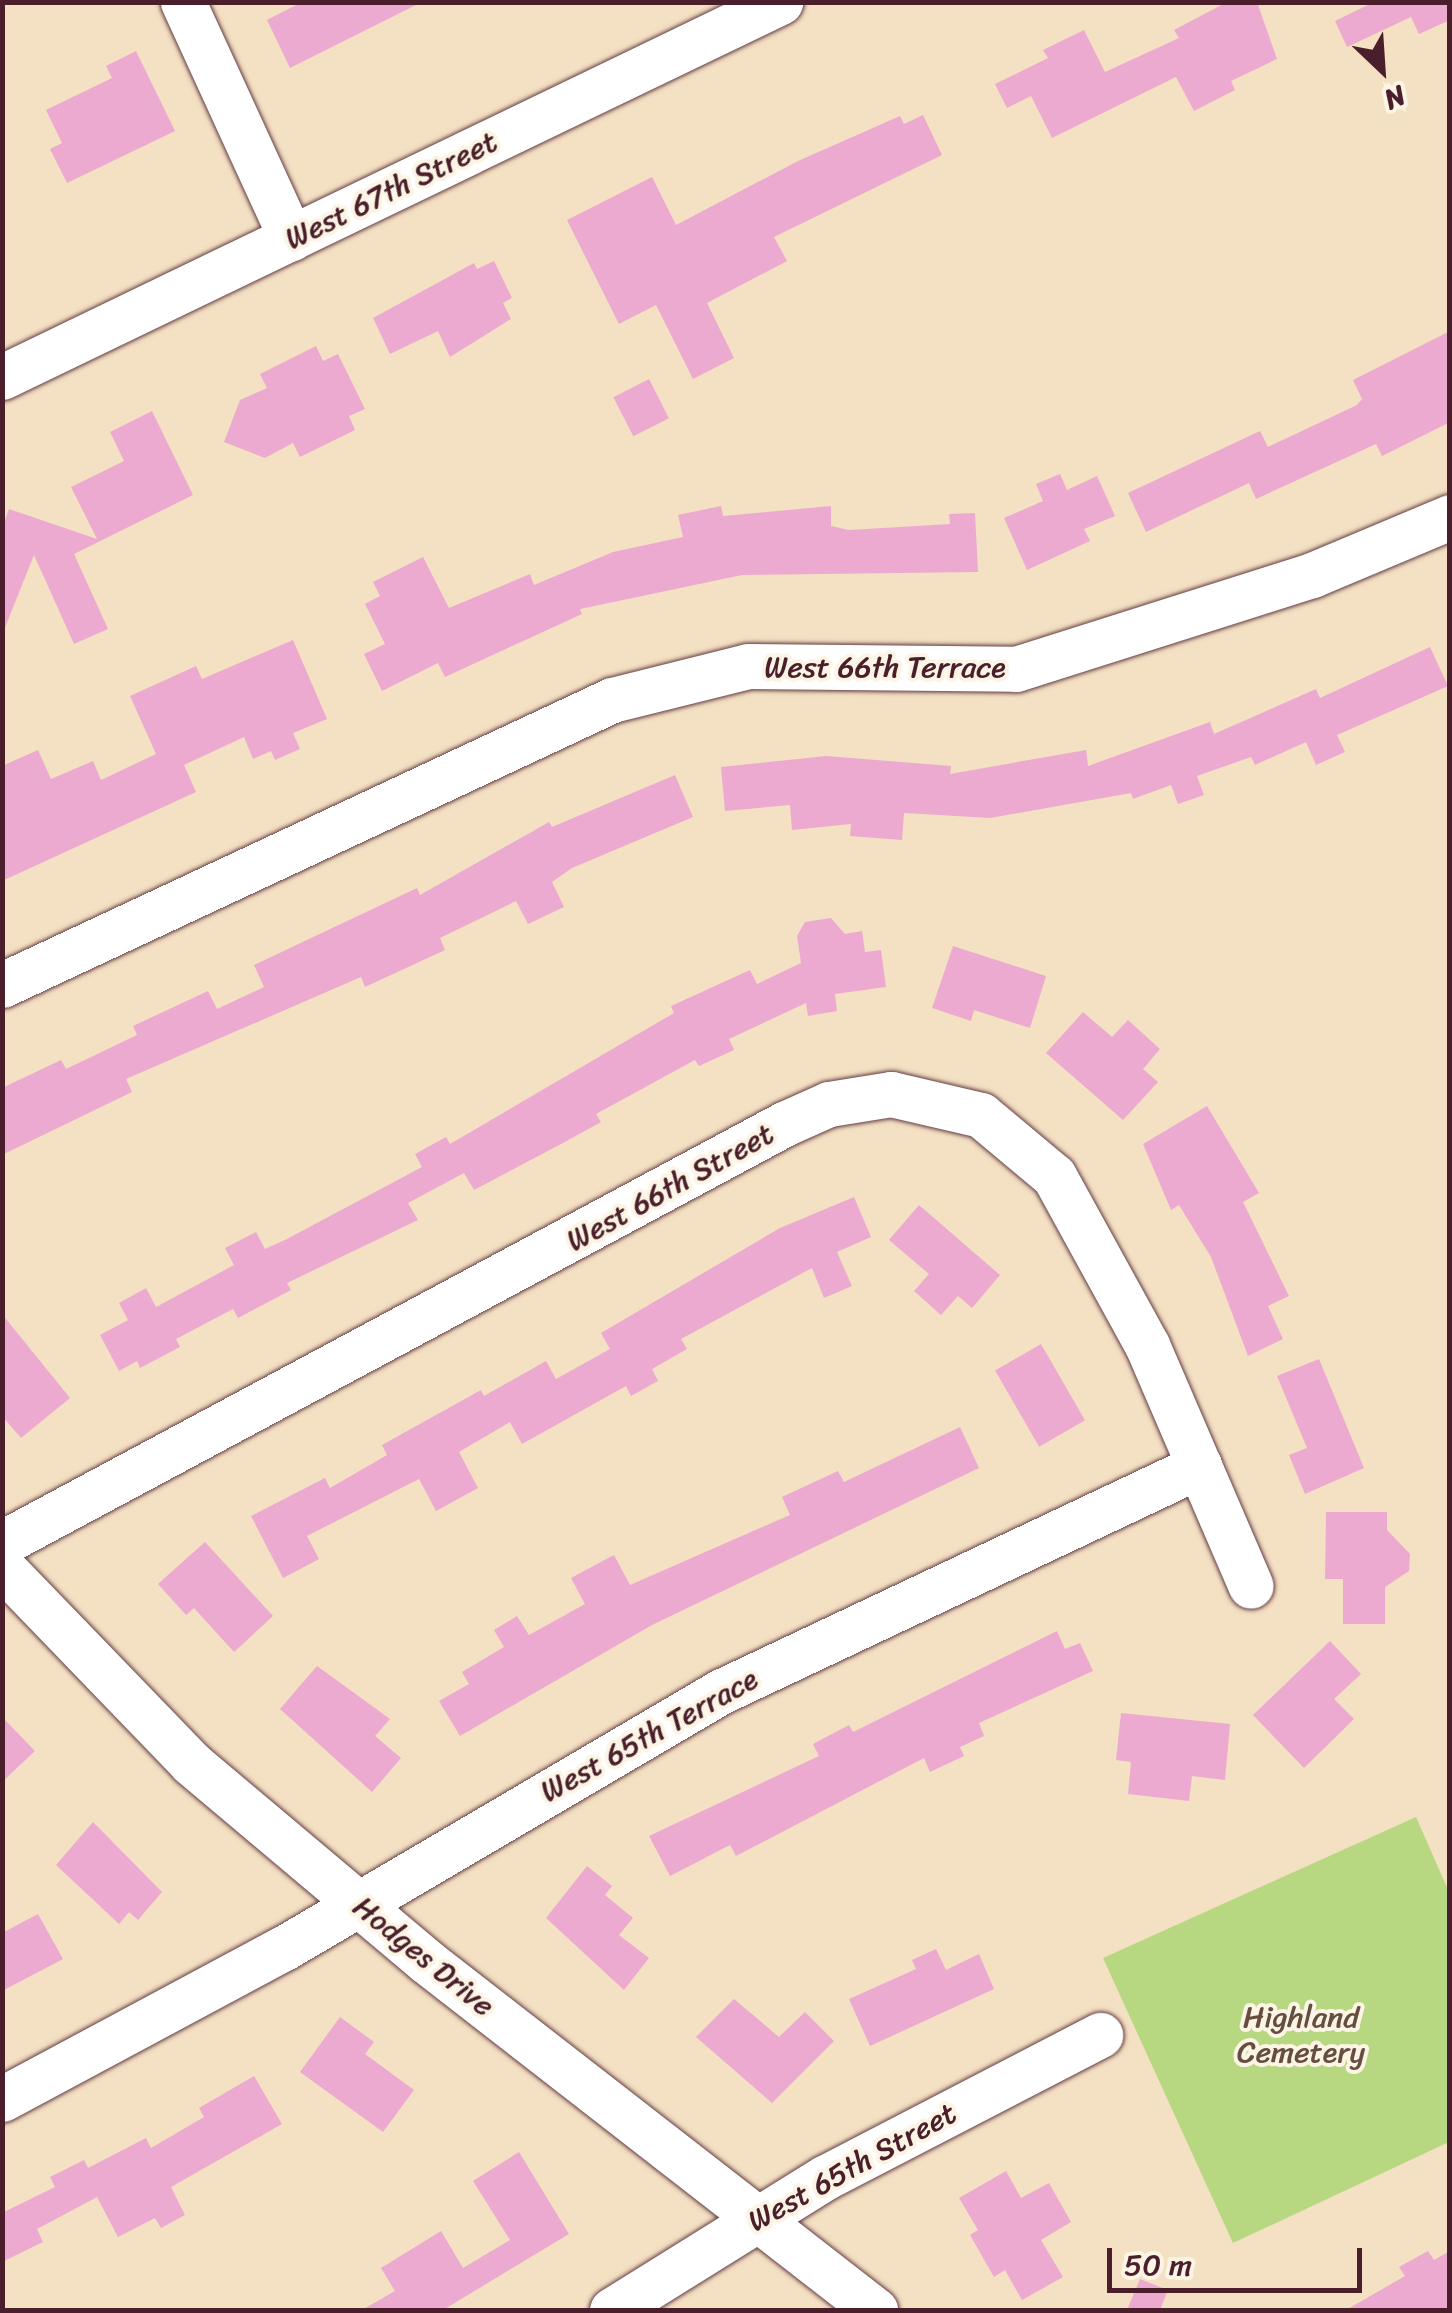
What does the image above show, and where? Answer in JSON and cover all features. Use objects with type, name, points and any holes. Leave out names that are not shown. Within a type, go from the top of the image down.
[{"type":"street","points":[[184,2],[291,238]]},
{"type":"street","name":"West 67th Street","points":[[2,377],[780,2]]},
{"type":"street","name":"West 66th Terrace","points":[[2,986],[612,700],[748,666],[1016,669],[1312,576],[1450,517]]},
{"type":"street","name":"West 66th Street","points":[[2,1543],[784,1124],[829,1104],[890,1094],[981,1115],[1054,1176],[1148,1346],[1198,1466]]},
{"type":"street","points":[[1198,1466],[1251,1586]]},
{"type":"street","name":"West 65th Terrace","points":[[2,2099],[358,1904],[720,1692],[1198,1466]]},
{"type":"street","name":"Hodges Drive","points":[[2,1567],[191,1762],[358,1904],[875,2310]]},
{"type":"street","name":"West 65th Street","points":[[612,2310],[901,2135],[1100,2035]]},
{"type":"green space","name":"Highland Cemetery","points":[[1416,1817],[1449,1892],[1449,2142],[1233,2243],[1103,1958]]},
{"type":"building","points":[[302,2],[422,2],[290,68],[267,20]]},
{"type":"building","points":[[1227,2],[1257,2],[1277,59],[1231,81],[1235,90],[1194,111],[1176,77],[1052,138],[1031,96],[1007,108],[995,84],[1048,58],[1043,50],[1084,30],[1105,72],[1179,38],[1174,30]]},
{"type":"building","points":[[1374,2],[1450,2],[1450,20],[1419,34],[1411,17],[1347,47],[1335,21]]},
{"type":"building","points":[[136,51],[175,131],[67,183],[50,149],[62,143],[46,110],[112,78],[106,66]]},
{"type":"building","points":[[923,115],[942,155],[774,237],[787,261],[707,303],[734,358],[693,379],[656,305],[619,324],[567,220],[652,177],[676,225],[798,161],[900,116],[904,124]]},
{"type":"building","points":[[494,261],[512,298],[503,303],[511,319],[450,357],[438,331],[390,354],[373,318],[474,263],[477,269]]},
{"type":"building","points":[[1450,331],[1450,422],[1382,456],[1376,444],[1256,499],[1249,483],[1146,532],[1128,493],[1260,431],[1268,447],[1357,405],[1362,399],[1353,380]]},
{"type":"building","points":[[316,346],[323,361],[338,354],[365,409],[349,416],[355,430],[300,457],[293,443],[265,458],[224,442],[240,400],[267,388],[260,374]]},
{"type":"building","points":[[649,379],[669,418],[633,436],[613,397]]},
{"type":"building","points":[[152,411],[193,495],[74,554],[108,629],[74,644],[34,555],[2,635],[2,528],[9,509],[97,539],[71,487],[124,461],[110,432]]},
{"type":"building","points":[[1060,474],[1067,490],[1097,476],[1115,516],[1084,529],[1090,541],[1027,570],[1004,518],[1043,501],[1036,484]]},
{"type":"building","points":[[721,506],[723,516],[831,506],[831,526],[849,530],[950,524],[949,514],[975,513],[978,572],[742,575],[580,609],[582,614],[445,677],[438,663],[382,691],[364,654],[385,644],[365,604],[380,596],[373,582],[423,557],[449,608],[530,574],[534,585],[613,552],[683,537],[678,515]]},
{"type":"building","points":[[293,640],[327,719],[293,733],[300,749],[275,760],[271,751],[253,759],[244,737],[184,765],[196,792],[2,881],[2,766],[38,750],[51,779],[93,761],[101,780],[156,754],[130,696],[196,666],[202,679]]},
{"type":"building","points":[[1430,647],[1448,686],[1337,735],[1345,752],[1316,765],[1306,742],[1255,765],[1251,757],[1197,776],[1204,795],[1178,804],[1171,785],[1133,799],[1131,793],[990,818],[904,813],[902,840],[850,836],[851,824],[792,830],[790,805],[725,811],[721,767],[826,756],[951,766],[950,774],[1086,750],[1088,766],[1210,722],[1214,734],[1316,689],[1320,698]]},
{"type":"building","points":[[675,775],[693,817],[572,868],[552,882],[564,907],[528,924],[516,901],[440,938],[445,950],[365,987],[361,977],[126,1079],[132,1092],[2,1155],[2,1088],[61,1060],[66,1069],[137,1035],[133,1026],[208,991],[217,1009],[264,987],[254,965],[417,888],[420,895],[549,822],[552,827]]},
{"type":"building","points":[[831,918],[845,934],[862,931],[865,952],[881,950],[886,987],[835,994],[837,1011],[808,1016],[806,1003],[729,1039],[734,1050],[699,1066],[695,1060],[596,1114],[601,1122],[474,1190],[464,1173],[408,1203],[418,1220],[287,1283],[291,1290],[238,1318],[233,1309],[176,1339],[180,1347],[140,1368],[137,1361],[119,1371],[100,1335],[128,1320],[119,1303],[146,1288],[156,1307],[234,1265],[225,1248],[256,1232],[265,1249],[422,1167],[415,1154],[446,1137],[450,1144],[674,1013],[671,1006],[750,970],[757,984],[801,963],[797,936],[805,922]]},
{"type":"building","points":[[953,946],[1046,976],[1030,1028],[974,1010],[971,1021],[932,1008]]},
{"type":"building","points":[[1083,1012],[1112,1037],[1128,1020],[1160,1049],[1143,1069],[1158,1082],[1123,1120],[1046,1053]]},
{"type":"building","points":[[1207,1106],[1259,1193],[1243,1202],[1289,1296],[1268,1306],[1283,1339],[1248,1356],[1211,1257],[1179,1205],[1171,1210],[1143,1144]]},
{"type":"building","points":[[854,1197],[871,1237],[837,1252],[852,1286],[824,1298],[812,1268],[681,1339],[687,1349],[652,1369],[658,1381],[631,1396],[626,1386],[522,1444],[510,1422],[459,1452],[478,1488],[436,1511],[419,1479],[307,1536],[319,1559],[283,1578],[251,1516],[325,1478],[330,1488],[387,1455],[382,1445],[481,1390],[484,1396],[546,1361],[556,1379],[610,1349],[601,1333],[780,1228]]},
{"type":"building","points":[[919,1205],[1000,1275],[972,1308],[958,1296],[941,1315],[914,1291],[929,1274],[889,1240]]},
{"type":"building","points":[[2,1314],[70,1398],[21,1438],[2,1416]]},
{"type":"building","points":[[1041,1344],[1085,1420],[1039,1447],[995,1370]]},
{"type":"building","points":[[1319,1359],[1364,1468],[1305,1494],[1289,1455],[1307,1448],[1277,1376]]},
{"type":"building","points":[[960,1427],[979,1468],[652,1625],[460,1736],[439,1701],[469,1684],[462,1672],[504,1647],[494,1630],[517,1616],[529,1635],[585,1604],[571,1578],[614,1555],[630,1585],[790,1515],[782,1497],[838,1471],[844,1482]]},
{"type":"building","points":[[1326,1512],[1387,1512],[1387,1530],[1410,1554],[1409,1571],[1385,1587],[1385,1624],[1343,1624],[1343,1579],[1325,1579]]},
{"type":"building","points":[[205,1542],[273,1616],[234,1652],[194,1608],[186,1615],[158,1584]]},
{"type":"building","points":[[1057,1631],[1065,1649],[1080,1643],[1093,1671],[979,1723],[984,1736],[960,1747],[964,1756],[930,1772],[924,1758],[736,1856],[730,1845],[670,1876],[649,1836],[819,1756],[813,1744],[849,1725],[853,1732]]},
{"type":"building","points":[[1330,1641],[1361,1674],[1334,1699],[1354,1719],[1304,1768],[1253,1715]]},
{"type":"building","points":[[317,1666],[390,1719],[375,1736],[401,1758],[372,1792],[280,1709]]},
{"type":"building","points":[[1121,1713],[1230,1724],[1225,1780],[1192,1776],[1189,1801],[1128,1794],[1131,1762],[1116,1760]]},
{"type":"building","points":[[2,1717],[35,1751],[2,1782]]},
{"type":"building","points":[[93,1822],[162,1892],[138,1920],[129,1912],[119,1924],[56,1865]]},
{"type":"building","points":[[587,1866],[612,1886],[605,1895],[633,1918],[619,1935],[649,1958],[624,1990],[546,1918]]},
{"type":"building","points":[[38,1914],[63,1959],[2,1991],[2,1933]]},
{"type":"building","points":[[936,1949],[946,1970],[979,1954],[994,1989],[870,2046],[849,1999],[916,1969],[912,1960]]},
{"type":"building","points":[[734,1999],[779,2037],[805,2012],[834,2041],[772,2103],[696,2037]]},
{"type":"building","points":[[340,2017],[374,2042],[365,2054],[414,2090],[383,2132],[300,2072]]},
{"type":"building","points":[[254,2076],[282,2124],[171,2187],[185,2215],[161,2228],[155,2218],[118,2237],[97,2197],[37,2229],[43,2242],[2,2262],[2,2213],[55,2187],[50,2177],[84,2160],[88,2168],[146,2138],[151,2148],[204,2117],[199,2108]]},
{"type":"building","points":[[519,2152],[569,2234],[443,2310],[362,2310],[395,2291],[381,2268],[441,2231],[463,2268],[510,2240],[473,2181]]},
{"type":"building","points":[[1006,2171],[1021,2198],[1049,2183],[1071,2222],[1041,2240],[1063,2277],[1022,2300],[1005,2270],[994,2277],[970,2235],[978,2230],[959,2198]]},
{"type":"building","points":[[1428,2251],[1434,2260],[1450,2251],[1450,2310],[1346,2310],[1405,2276],[1399,2267]]},
{"type":"building","points":[[1140,2279],[1168,2290],[1160,2310],[1127,2310]]}]
